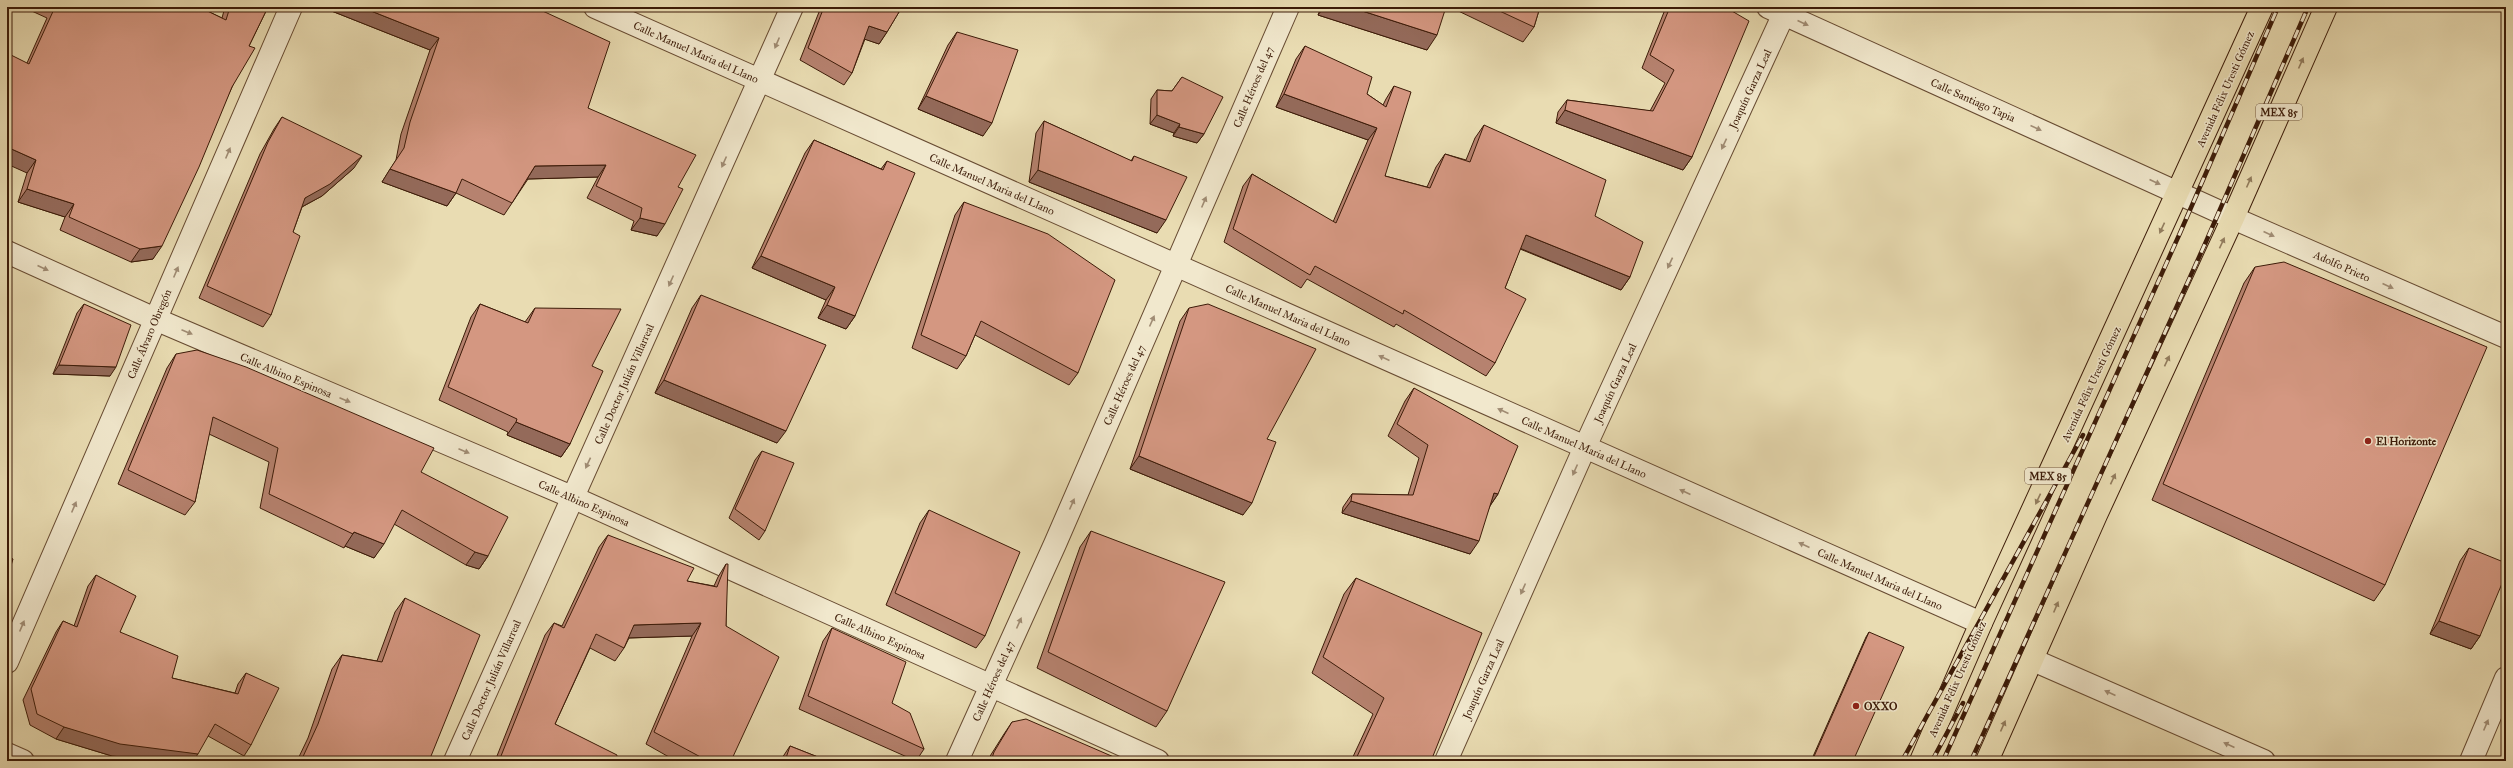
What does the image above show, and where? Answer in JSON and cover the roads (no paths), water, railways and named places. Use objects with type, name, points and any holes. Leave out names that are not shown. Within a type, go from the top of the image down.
[{"type":"main road","name":"Avenida Félix Uresti Gómez","points":[[1921,761],[1981,623],[2179,193],[2262,7]]},
{"type":"main road","name":"MEX 85","points":[[1987,761],[2100,508],[2233,218],[2326,7]]},
{"type":"street","name":"Calle Álvaro Obregón","points":[[7,662],[291,7]]},
{"type":"street","name":"Calle Manuel Maria del Llano","points":[[595,7],[1981,623]]},
{"type":"street","name":"Calle Doctor Julián Villarreal","points":[[455,761],[572,497],[761,81],[792,7]]},
{"type":"street","name":"Calle Héroes del 47","points":[[958,761],[1176,266],[1288,7]]},
{"type":"street","name":"Calle Santiago Tapia","points":[[1780,9],[2179,193]]},
{"type":"street","name":"Joaquín Garza Leal","points":[[1446,761],[1780,9]]},
{"type":"street","name":"Adolfo Prieto","points":[[2179,193],[2506,337]]},
{"type":"street","name":"Calle Albino Espinosa","points":[[7,252],[155,319],[572,497],[1158,761]]},
{"type":"street","points":[[2033,660],[2264,761]]},
{"type":"street","points":[[2471,761],[2506,678]]},
{"type":"street","points":[[7,754],[23,761]]},
{"type":"railway","points":[[1943,761],[2180,233],[2278,7]]},
{"type":"railway","points":[[1971,761],[2205,244],[2308,7]]},
{"type":"railway","points":[[1902,761],[2083,435]]},
{"type":"railway","points":[[1932,761],[1963,703]]},
{"type":"place","name":"El Horizonte","points":[[2368,441]]},
{"type":"place","name":"OXXO","points":[[1856,706]]}]
